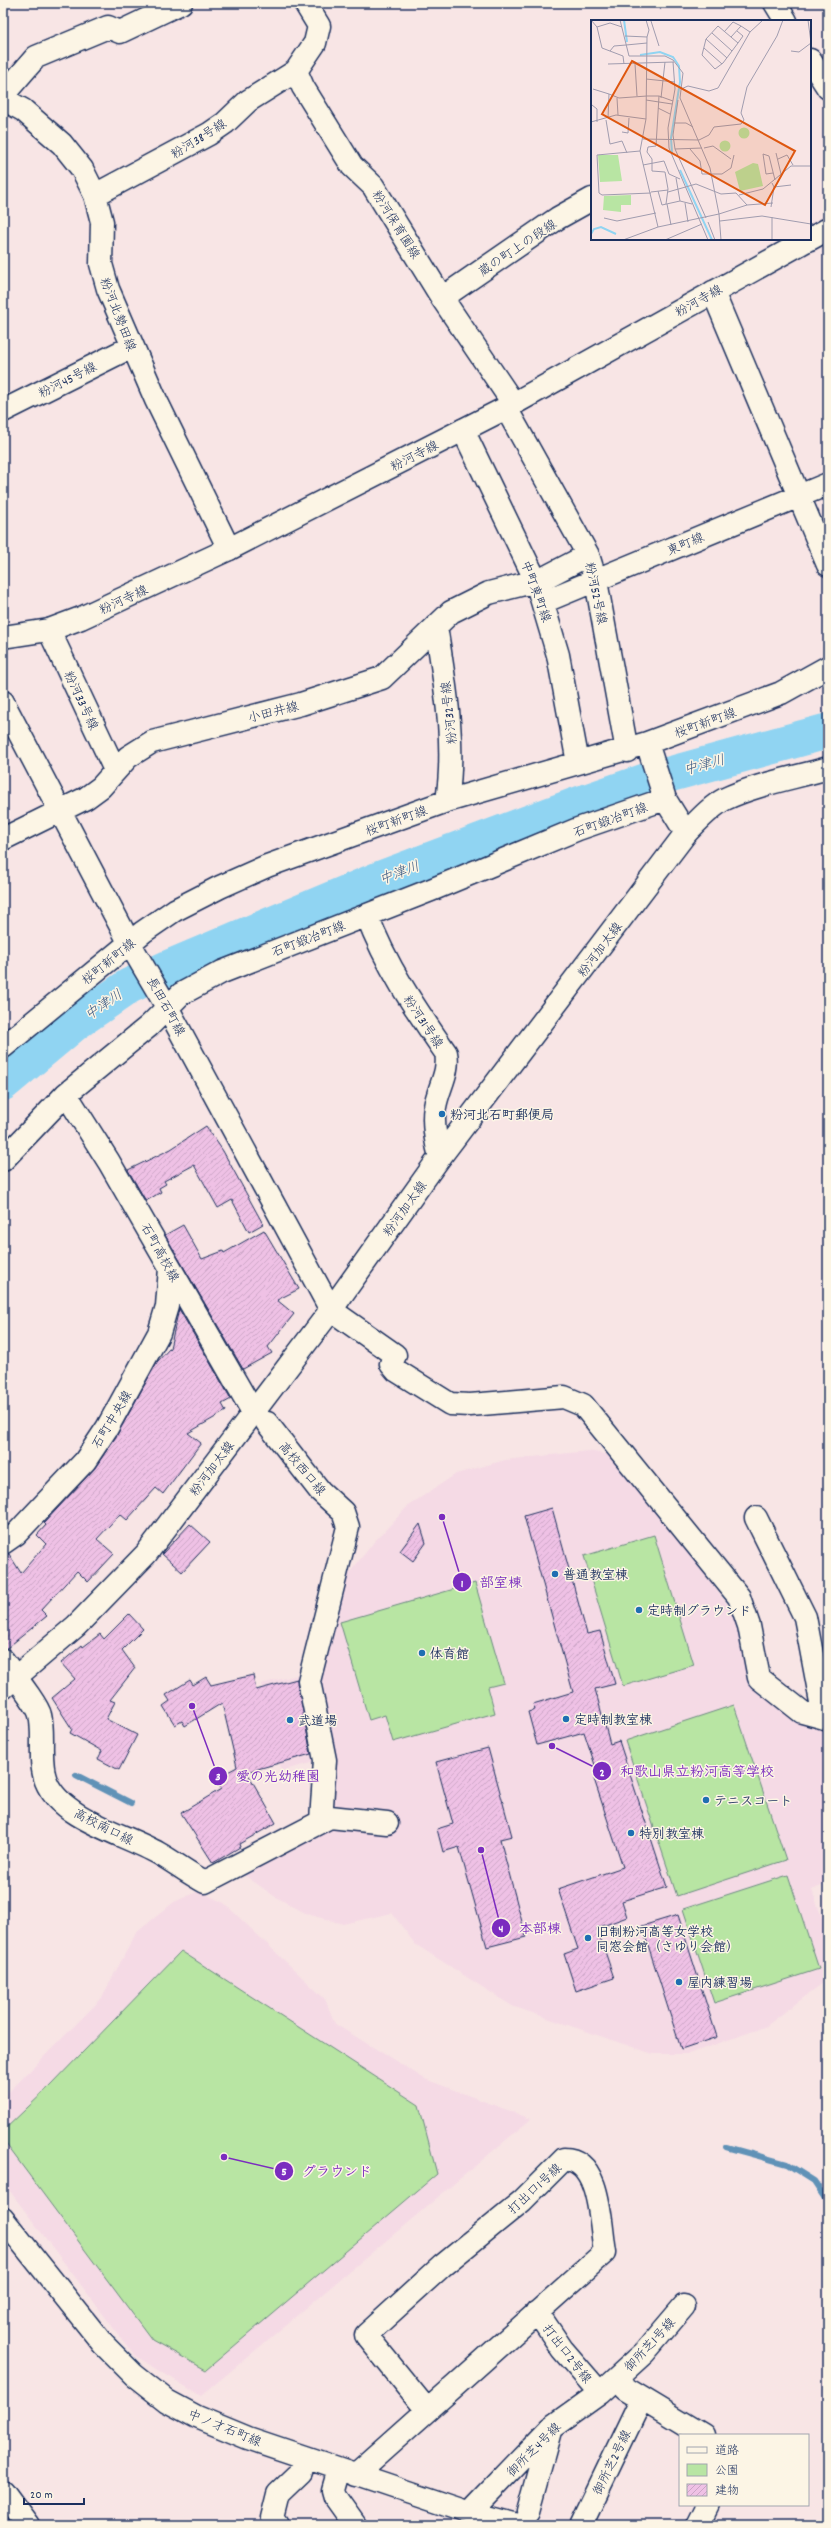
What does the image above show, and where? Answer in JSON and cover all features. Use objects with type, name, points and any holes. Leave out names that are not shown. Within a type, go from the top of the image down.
[{"type":"street","points":[[3,95],[36,57],[108,27],[120,32],[181,3]]},
{"type":"street","points":[[296,71],[318,34],[319,26],[305,3]]},
{"type":"street","points":[[775,3],[785,20]]},
{"type":"street","points":[[811,62],[828,88]]},
{"type":"street","name":"粉河38号線","points":[[95,195],[209,134],[225,123],[248,101],[296,71]]},
{"type":"street","name":"粉河保育園線","points":[[296,71],[303,87],[352,166],[374,186],[510,406]]},
{"type":"street","name":"粉河北勢田線","points":[[3,99],[24,110],[62,144],[82,169],[95,195],[102,222],[101,264],[108,289],[131,347],[229,549]]},
{"type":"street","name":"蔵の町上の段線","points":[[442,298],[558,218],[591,200]]},
{"type":"street","name":"粉河寺線","points":[[811,238],[828,229]]},
{"type":"street","name":"粉河寺線","points":[[3,637],[49,630],[81,618],[229,549],[510,406],[808,240]]},
{"type":"street","points":[[713,292],[828,565]]},
{"type":"street","name":"粉河45号線","points":[[3,411],[131,347]]},
{"type":"street","name":"粉河52号線","points":[[510,406],[588,555],[596,581],[627,751]]},
{"type":"street","name":"中町東町線","points":[[463,430],[538,580],[558,655],[578,763]]},
{"type":"street","name":"東町線","points":[[543,602],[798,495],[828,484]]},
{"type":"street","name":"小田井線","points":[[3,839],[59,812],[101,787],[115,770],[128,758],[152,742],[301,704],[382,678],[451,612],[489,593],[538,580],[588,555]]},
{"type":"street","name":"粉河32号線","points":[[436,626],[452,744],[452,772],[447,801]]},
{"type":"street","name":"粉河33号線","points":[[49,630],[115,770]]},
{"type":"street","name":"桜町新町線","points":[[3,1047],[43,1012],[135,950],[174,910],[220,887],[267,866],[447,801],[578,763],[627,751],[649,749],[781,693],[828,667]]},
{"type":"street","name":"長田石町線","points":[[3,702],[59,812],[331,1310]]},
{"type":"street","points":[[649,749],[665,799],[686,833]]},
{"type":"street","name":"粉河加太線","points":[[9,1683],[76,1626],[146,1554],[260,1417],[331,1310],[440,1157],[686,833],[707,811],[725,799],[824,771]]},
{"type":"street","name":"石町鍛冶町線","points":[[3,1160],[66,1094],[149,1026],[164,1002],[222,972],[578,829],[665,799]]},
{"type":"street","name":"粉河31号線","points":[[367,915],[379,947],[395,978],[446,1053],[448,1064],[435,1108],[436,1139],[440,1157]]},
{"type":"street","name":"石町高校線","points":[[66,1094],[113,1168],[170,1268],[260,1417]]},
{"type":"street","name":"石町中央線","points":[[3,1543],[16,1534],[85,1462],[107,1428],[159,1333],[167,1306],[170,1268]]},
{"type":"street","points":[[331,1310],[395,1355],[391,1364],[397,1371],[450,1404],[470,1405],[564,1397],[583,1406],[739,1597],[749,1626],[756,1672],[763,1684],[786,1698],[802,1712],[826,1718],[805,1617],[756,1518]]},
{"type":"street","name":"高校西口線","points":[[260,1417],[320,1490],[343,1512],[348,1527],[346,1541],[309,1681],[325,1760],[321,1821]]},
{"type":"street","points":[[3,1660],[9,1683]]},
{"type":"street","name":"高校南口線","points":[[9,1683],[40,1714],[42,1761],[46,1780],[54,1795],[74,1813],[159,1854],[182,1870],[205,1882],[321,1821]]},
{"type":"street","points":[[321,1821],[330,1817],[387,1823]]},
{"type":"street","name":"打出口1号線","points":[[347,2472],[427,2410],[605,2252],[591,2178],[582,2163],[572,2159],[564,2159],[522,2201],[442,2266],[366,2335],[427,2410]]},
{"type":"street","name":"中ノ才石町線","points":[[3,2219],[103,2344],[134,2375],[167,2401],[197,2417],[347,2472],[473,2513],[522,2518]]},
{"type":"street","name":"御所芝1号線","points":[[684,2306],[655,2341],[620,2376],[625,2388],[641,2400],[702,2434]]},
{"type":"street","name":"打出口2号線","points":[[537,2312],[562,2349],[600,2393]]},
{"type":"street","name":"御所芝4号線","points":[[473,2513],[476,2506],[551,2428],[600,2393],[620,2376]]},
{"type":"street","name":"御所芝2号線","points":[[581,2525],[641,2400]]},
{"type":"street","points":[[522,2518],[551,2428]]},
{"type":"street","points":[[269,2523],[278,2494],[301,2472],[304,2457]]},
{"type":"street","points":[[347,2472],[334,2490],[335,2497],[355,2525]]},
{"type":"street","points":[[3,2491],[28,2525]]},
{"type":"street","points":[[698,2525],[708,2506]]},
{"type":"shaded area","points":[[588,1451],[616,1456],[732,1611],[755,1685],[799,1717],[828,1731],[828,1883],[812,1890],[828,1935],[828,1979],[765,2027],[688,2054],[653,2054],[512,2006],[415,1944],[392,1913],[343,1924],[307,1914],[274,1896],[240,1872],[317,1833],[318,1761],[281,1771],[261,1684],[315,1671],[339,1586],[374,1542],[408,1506],[456,1474],[505,1460]]},
{"type":"shaded area","points":[[199,1891],[224,1903],[325,1999],[335,2024],[425,2079],[531,2119],[201,2396],[134,2355],[3,2182],[3,2098],[101,1999],[136,1933],[174,1902]]},
{"type":"green space","name":"定時制グラウンド","points":[[654,1535],[694,1665],[623,1686],[584,1556]]},
{"type":"green space","name":"体育館","points":[[475,1583],[504,1683],[488,1687],[495,1713],[393,1742],[385,1715],[369,1720],[340,1622]]},
{"type":"green space","name":"テニスコート","points":[[734,1705],[786,1860],[677,1896],[625,1741]]},
{"type":"green space","points":[[788,1875],[819,1969],[714,2003],[683,1909]]},
{"type":"green space","points":[[181,1951],[419,2105],[437,2174],[206,2370],[152,2340],[3,2140],[3,2131],[50,2086]]},
{"type":"building","points":[[206,1126],[223,1151],[263,1224],[249,1232],[232,1200],[218,1208],[194,1165],[164,1181],[166,1184],[159,1188],[161,1192],[146,1201],[128,1170],[171,1149]]},
{"type":"building","points":[[183,1225],[202,1259],[223,1251],[224,1253],[264,1230],[299,1289],[277,1300],[294,1314],[268,1347],[272,1353],[243,1369],[165,1235]]},
{"type":"building","points":[[179,1309],[231,1399],[222,1404],[226,1411],[188,1433],[201,1443],[163,1494],[156,1488],[127,1520],[120,1514],[97,1539],[114,1554],[88,1582],[77,1571],[41,1610],[47,1616],[7,1648],[3,1648],[3,1555],[9,1554],[21,1573],[46,1544],[37,1535],[46,1525],[44,1523],[94,1469],[117,1435],[157,1362],[170,1348]]},
{"type":"building","points":[[552,1508],[587,1634],[600,1631],[615,1684],[595,1689],[610,1744],[619,1741],[667,1887],[622,1901],[627,1917],[597,1928],[614,1978],[576,1991],[564,1954],[578,1949],[558,1889],[623,1867],[594,1779],[599,1777],[584,1732],[537,1745],[528,1712],[535,1710],[533,1704],[573,1692],[524,1516]]},
{"type":"building","points":[[190,1524],[210,1542],[182,1572],[162,1554]]},
{"type":"building","points":[[420,1524],[426,1543],[413,1561],[400,1551]]},
{"type":"building","points":[[129,1614],[143,1629],[122,1650],[135,1668],[110,1700],[115,1702],[106,1719],[137,1735],[119,1770],[98,1759],[102,1751],[70,1733],[72,1729],[52,1698],[75,1679],[61,1663],[82,1645],[83,1647],[100,1634],[104,1639]]},
{"type":"building","points":[[253,1675],[256,1690],[297,1679],[311,1754],[247,1772],[276,1823],[239,1844],[240,1847],[213,1863],[181,1813],[221,1789],[215,1779],[237,1767],[222,1703],[185,1726],[182,1721],[175,1725],[163,1706],[170,1701],[166,1695],[190,1680],[193,1685],[206,1677],[211,1685]]},
{"type":"building","points":[[488,1748],[512,1836],[500,1839],[526,1937],[487,1947],[459,1847],[443,1852],[437,1829],[453,1824],[436,1762]]},
{"type":"building","name":"屋内練習場","points":[[678,1915],[717,2037],[681,2049],[642,1926]]},
{"type":"waterway","name":"中津川","points":[[3,1083],[75,1023],[129,986],[168,968],[382,878],[571,807],[649,780],[828,731]]},
{"type":"waterway","points":[[76,1775],[131,1803]]},
{"type":"waterway","points":[[726,2147],[787,2164],[814,2181],[828,2202]]},
{"type":"place","name":"粉河北石町郵便局","points":[[442,1114]]},
{"type":"place","name":"部室棟","points":[[442,1517]]},
{"type":"place","name":"普通教室棟","points":[[555,1574]]},
{"type":"place","name":"定時制グラウンド","points":[[639,1610]]},
{"type":"place","name":"体育館","points":[[422,1653]]},
{"type":"place","name":"愛の光幼稚園","points":[[192,1706]]},
{"type":"place","name":"定時制教室棟","points":[[566,1719]]},
{"type":"place","name":"武道場","points":[[290,1720]]},
{"type":"place","name":"和歌山県立粉河高等学校","points":[[552,1746]]},
{"type":"place","name":"テニスコート","points":[[706,1800]]},
{"type":"place","name":"特別教室棟","points":[[631,1833]]},
{"type":"place","name":"本部棟","points":[[481,1850]]},
{"type":"place","name":"旧制粉河高等女学校 同窓会館（さゆり会館）","points":[[588,1938]]},
{"type":"place","name":"屋内練習場","points":[[679,1982]]},
{"type":"place","name":"グラウンド","points":[[224,2157]]}]
